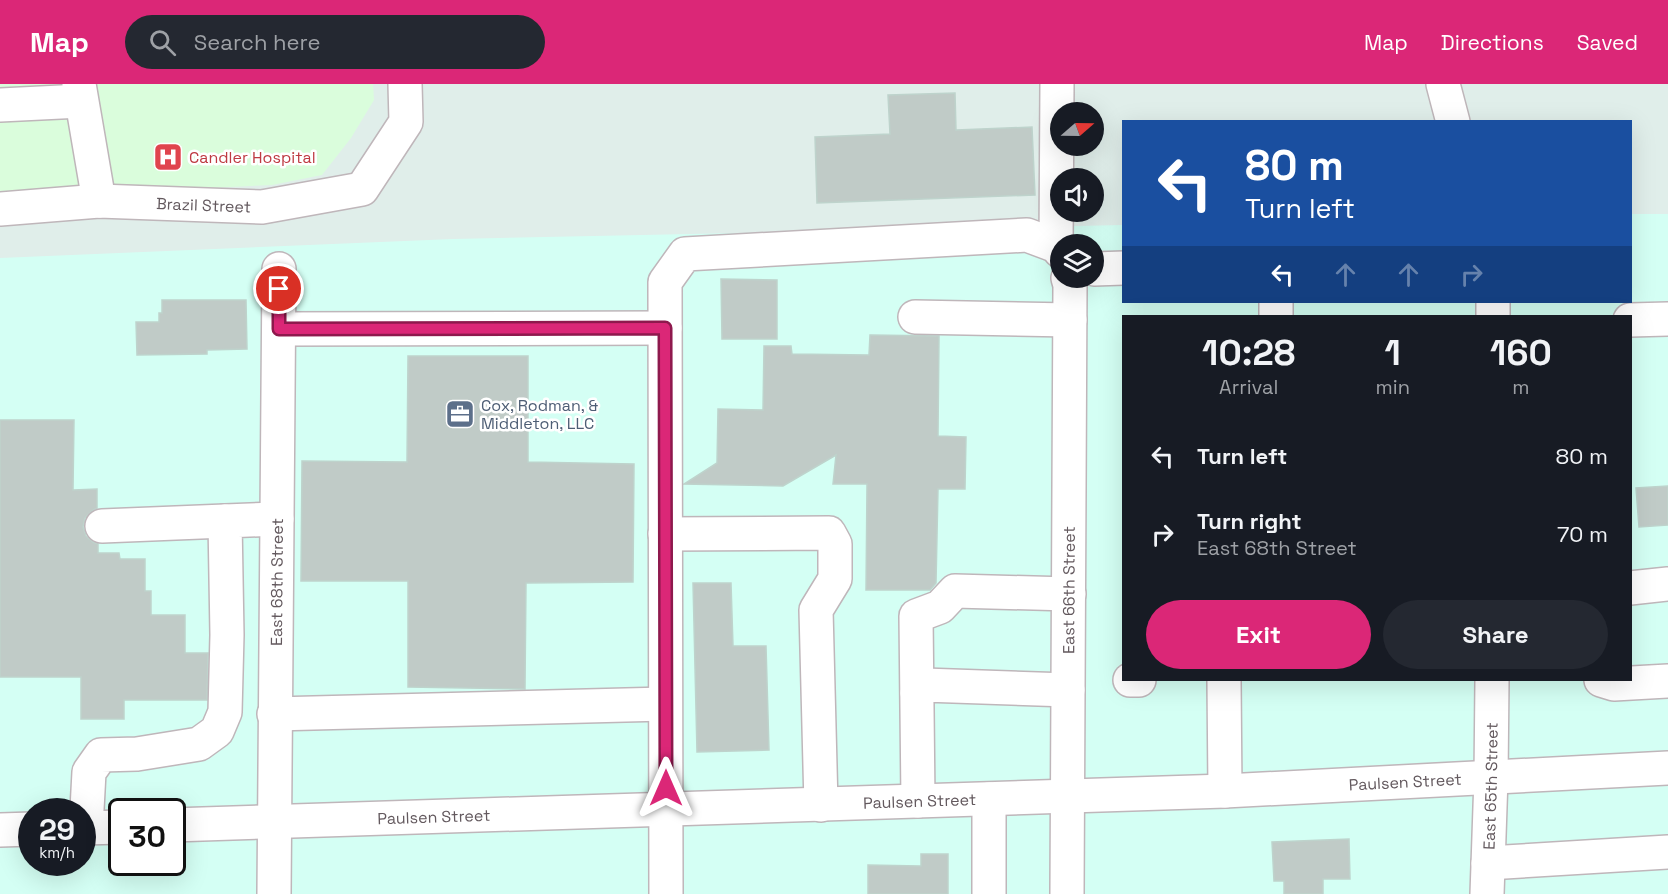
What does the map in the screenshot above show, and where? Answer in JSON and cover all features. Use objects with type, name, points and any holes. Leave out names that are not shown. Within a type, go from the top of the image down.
[{"type":"street","name":"Brazil Street","points":[[0,209],[99,201],[262,207],[362,189],[406,122],[405,84]]},
{"type":"street","points":[[1057,84],[1058,234]]},
{"type":"street","points":[[1443,84],[1452,120]]},
{"type":"street","points":[[0,105],[80,92],[99,201]]},
{"type":"street","points":[[666,894],[664,282],[685,254],[1027,235],[1050,245]]},
{"type":"street","points":[[1104,272],[1122,268]]},
{"type":"street","name":"East 68th Street","points":[[274,894],[279,269]]},
{"type":"street","name":"East 66th Street","points":[[1067,894],[1070,320],[1075,288]]},
{"type":"street","points":[[915,317],[1070,320]]},
{"type":"street","points":[[1632,320],[1668,319]]},
{"type":"street","points":[[279,329],[665,328]]},
{"type":"street","points":[[102,526],[277,519]]},
{"type":"street","points":[[87,798],[89,772],[101,755],[137,754],[199,744],[217,731],[225,712],[227,634],[225,521]]},
{"type":"street","points":[[665,534],[829,533],[835,544],[835,579],[816,610],[821,805]]},
{"type":"street","points":[[1632,588],[1668,584]]},
{"type":"street","points":[[918,801],[916,616],[940,607],[955,591],[1069,594]]},
{"type":"street","points":[[1224,681],[1225,791]]},
{"type":"street","name":"East 65th Street","points":[[1488,878],[1492,681]]},
{"type":"street","points":[[1604,681],[1614,684],[1668,681]]},
{"type":"street","points":[[917,693],[924,685],[1068,690]]},
{"type":"street","points":[[274,714],[665,704]]},
{"type":"street","name":"Paulsen Street","points":[[186,825],[1225,791],[1668,768]]},
{"type":"street","points":[[989,799],[989,894]]},
{"type":"street","points":[[0,830],[18,829]]},
{"type":"street","points":[[1488,878],[1668,852]]},
{"type":"shaded area","name":"Candler Hospital","points":[[0,84],[373,84],[374,100],[351,138],[322,175],[272,185],[0,198]]},
{"type":"shaded area","points":[[1632,214],[1668,214],[1668,894],[0,894],[0,258],[453,239],[1122,225],[1122,303],[1632,303]]},
{"type":"building","points":[[955,93],[956,130],[1032,127],[1035,195],[817,203],[815,137],[890,134],[888,95]]},
{"type":"building","points":[[721,279],[777,280],[777,339],[722,339]]},
{"type":"building","points":[[162,300],[246,300],[247,349],[207,350],[207,354],[137,355],[136,322],[159,322]]},
{"type":"building","points":[[870,335],[939,336],[938,436],[966,437],[965,489],[938,489],[936,583],[930,590],[866,590],[867,484],[833,484],[836,455],[783,486],[684,484],[717,463],[718,409],[763,410],[764,346],[791,346],[792,354],[869,355]]},
{"type":"building","points":[[408,356],[528,356],[528,462],[634,464],[633,582],[526,583],[525,689],[408,687],[408,581],[301,581],[302,461],[407,462]]},
{"type":"building","points":[[0,420],[74,420],[73,490],[97,489],[97,508],[85,518],[83,527],[86,536],[98,544],[98,553],[119,553],[120,559],[145,559],[145,591],[151,591],[151,615],[185,615],[185,653],[208,653],[207,700],[124,700],[124,719],[81,719],[81,677],[0,677]]},
{"type":"building","points":[[1668,486],[1668,525],[1639,527],[1636,488]]},
{"type":"building","points":[[693,583],[731,583],[733,646],[766,646],[769,750],[697,752]]},
{"type":"building","points":[[1349,839],[1350,879],[1323,879],[1323,894],[1284,894],[1284,881],[1274,881],[1272,842]]},
{"type":"building","points":[[921,854],[948,854],[948,894],[868,894],[868,865],[921,866]]},
{"type":"place","name":"Candler Hospital","points":[[168,157]]},
{"type":"place","name":"Cox, Rodman, & Middleton, LLC","points":[[460,414]]},
{"type":"route","points":[[279,289],[279,329],[665,328],[666,788]]}]
